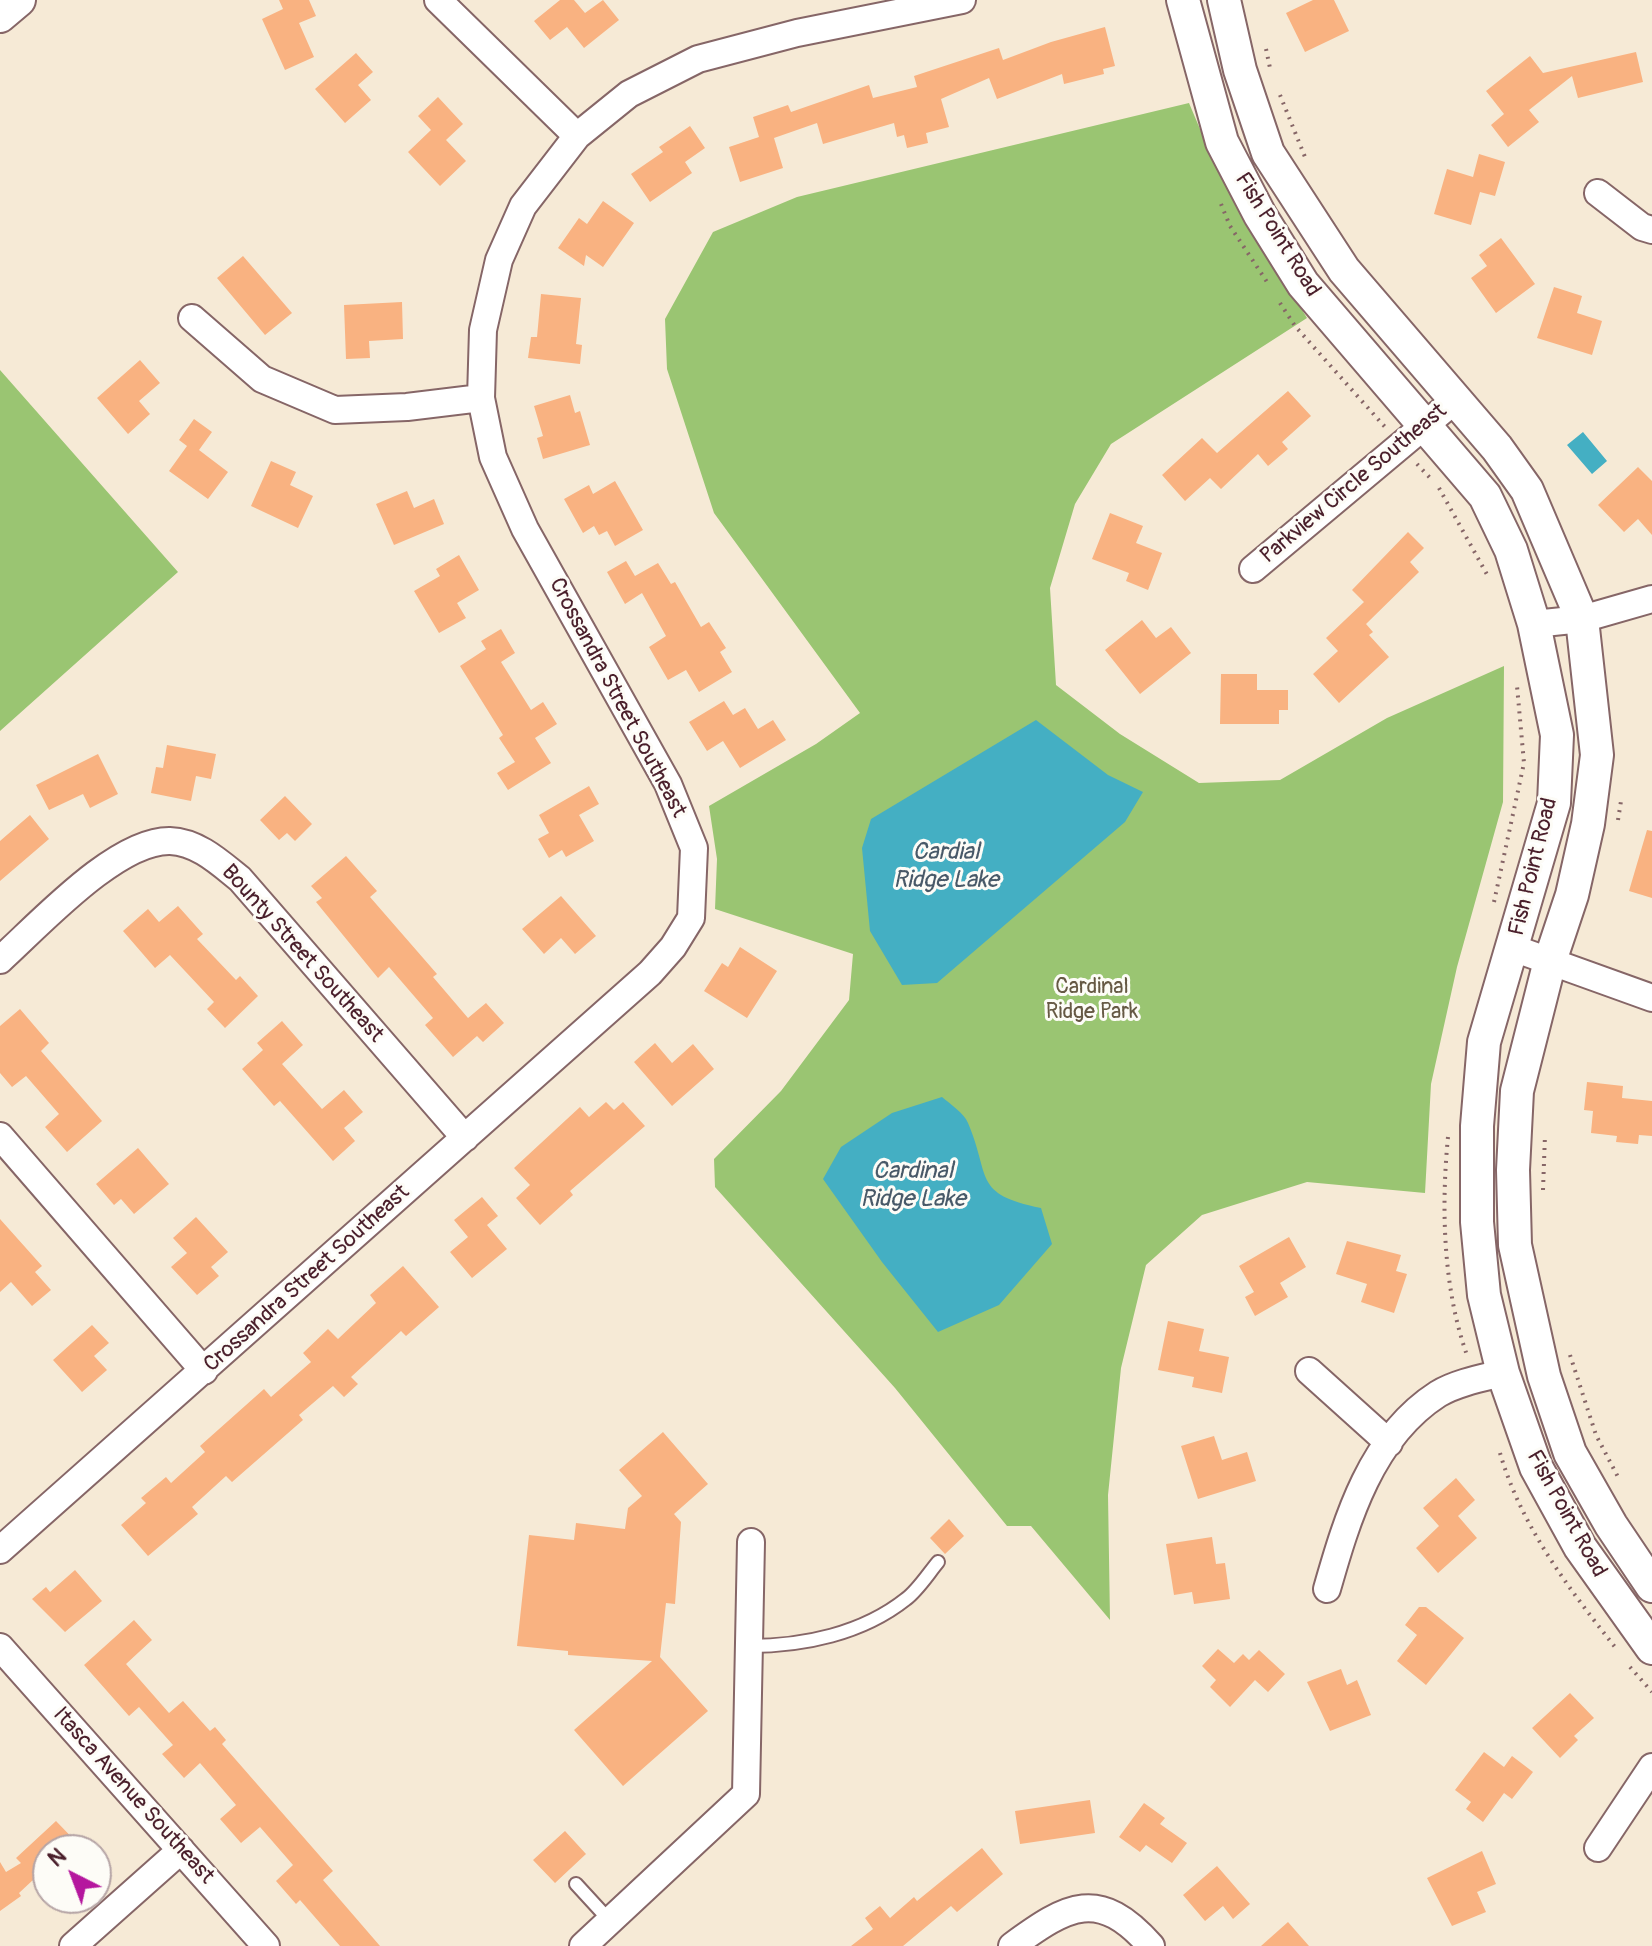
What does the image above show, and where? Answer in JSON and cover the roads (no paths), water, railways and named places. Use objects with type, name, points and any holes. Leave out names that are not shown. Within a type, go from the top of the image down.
[{"type":"street","points":[[0,16],[19,0]]},
{"type":"street","points":[[438,0],[577,136]]},
{"type":"street","name":"Fish Point Road","points":[[1183,0],[1222,142],[1260,215],[1303,284],[1485,496],[1511,550],[1534,624],[1557,735],[1554,803],[1484,1042],[1477,1126],[1477,1222],[1490,1376],[1572,1534],[1620,1607],[1640,1656]]},
{"type":"street","name":"Fish Point Road","points":[[1224,0],[1240,70],[1268,153],[1344,270],[1527,490],[1582,619],[1597,755],[1588,824],[1572,895],[1550,961],[1517,1091],[1513,1170],[1515,1245],[1544,1376],[1570,1453],[1611,1525],[1652,1586]]},
{"type":"street","name":"Crossandra Street Southeast","points":[[0,1550],[650,973],[673,947],[691,918],[694,848],[668,784],[525,529],[493,457],[481,398],[483,330],[499,260],[523,206],[577,136],[629,94],[698,59],[797,33],[949,1]]},
{"type":"street","points":[[1598,193],[1642,227],[1652,230]]},
{"type":"street","points":[[192,318],[262,379],[335,410],[407,407],[481,398]]},
{"type":"street","name":"Parkview Circle Southeast","points":[[1253,569],[1455,400]]},
{"type":"street","points":[[1534,624],[1582,619],[1652,599]]},
{"type":"street","name":"Bounty Street Southeast","points":[[0,960],[105,865],[170,841],[207,853],[240,879],[465,1138]]},
{"type":"street","points":[[1513,948],[1652,998]]},
{"type":"street","points":[[0,1136],[204,1371]]},
{"type":"street","points":[[1309,1371],[1389,1443]]},
{"type":"street","points":[[1327,1589],[1351,1507],[1397,1431],[1439,1394],[1490,1376]]},
{"type":"street","points":[[583,1946],[746,1794],[751,1542]]},
{"type":"street","name":"Itasca Avenue Southeast","points":[[0,1647],[266,1946]]},
{"type":"street","points":[[1598,1848],[1652,1767]]},
{"type":"street","points":[[73,1946],[181,1850]]},
{"type":"street","points":[[1012,1946],[1052,1916],[1084,1908],[1114,1912],[1131,1924],[1151,1946]]},
{"type":"lane","points":[[749,1646],[789,1646],[848,1631],[906,1599],[938,1562]]},
{"type":"lane","points":[[576,1884],[610,1921]]},
{"type":"water","points":[[1583,432],[1607,461],[1592,474],[1567,445]]},
{"type":"water","name":"Cardial Ridge Lake","points":[[1036,720],[1108,775],[1143,792],[1125,822],[937,983],[902,985],[870,931],[862,848],[871,819]]},
{"type":"water","name":"Cardinal Ridge Lake","points":[[942,1097],[966,1119],[987,1180],[1004,1196],[1041,1208],[1052,1244],[999,1305],[938,1332],[882,1262],[823,1179],[841,1147],[892,1113]]},
{"type":"park label","name":"Cardinal Ridge Park","points":[[1092,1000]]}]
